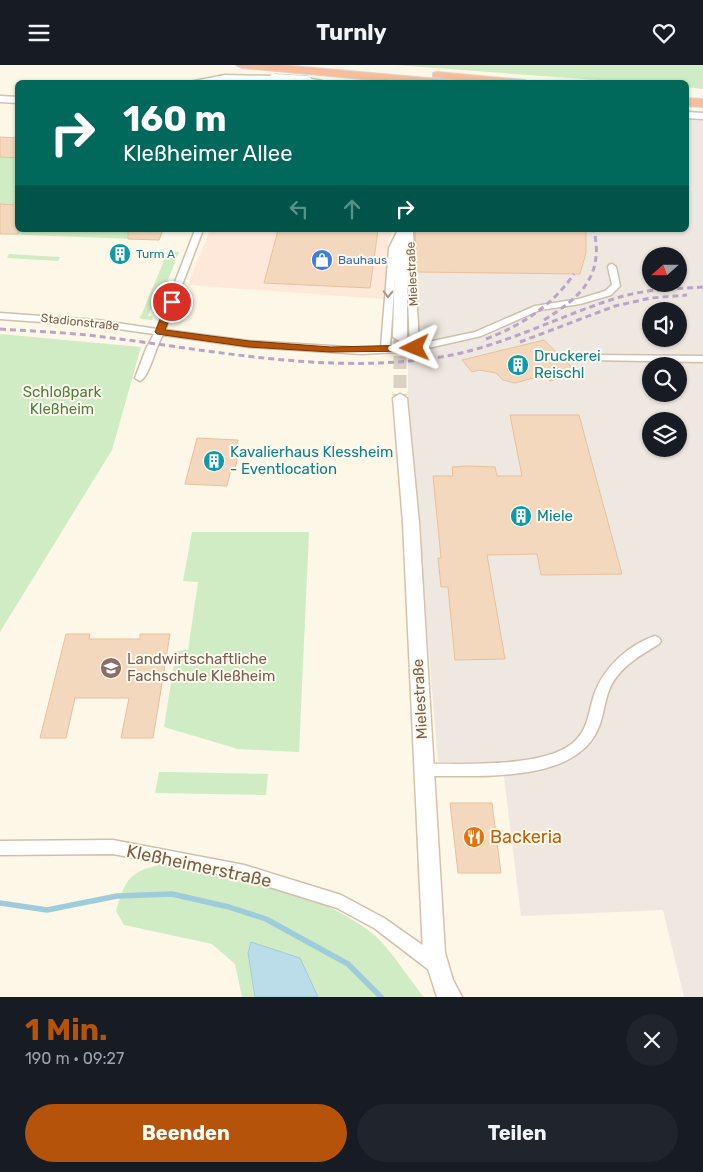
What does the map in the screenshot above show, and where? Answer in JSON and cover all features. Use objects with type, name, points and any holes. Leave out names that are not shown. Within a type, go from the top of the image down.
[{"type":"highway","points":[[242,65],[415,80]]},
{"type":"highway","points":[[320,65],[490,80]]},
{"type":"highway","points":[[689,95],[703,97]]},
{"type":"highway","points":[[689,102],[703,103]]},
{"type":"street","points":[[206,80],[225,77],[290,80]]},
{"type":"street","points":[[0,99],[15,101]]},
{"type":"street","points":[[0,103],[15,101]]},
{"type":"street","points":[[689,115],[703,116]]},
{"type":"street","points":[[140,378],[146,366],[150,345],[160,332],[197,232]]},
{"type":"street","name":"Mielestraße","points":[[385,350],[394,243],[403,232]]},
{"type":"street","name":"Mielestraße","points":[[400,337],[401,257],[405,232]]},
{"type":"street","name":"Mielestraße","points":[[405,232],[415,348]]},
{"type":"street","name":"Stadionstraße","points":[[0,316],[71,320],[266,345],[331,350],[415,348],[478,334],[538,308],[580,301],[608,293],[616,286],[612,267]]},
{"type":"street","points":[[592,358],[703,359]]},
{"type":"street","name":"Mielestraße","points":[[400,398],[411,523],[427,855],[436,965],[450,997]]},
{"type":"street","points":[[424,770],[530,766],[556,759],[579,747],[591,731],[603,688],[631,654],[655,641]]},
{"type":"street","name":"Kleßheimerstraße","points":[[0,848],[113,847],[244,872],[340,902],[379,923],[436,965]]},
{"type":"shaded area","points":[[689,110],[703,111],[703,997],[684,997],[663,910],[521,916],[504,777],[499,762],[438,762],[408,401],[408,232],[689,232]]},
{"type":"shaded area","points":[[209,232],[392,232],[388,241],[383,299],[188,285]]},
{"type":"green space","points":[[395,65],[703,65],[703,89],[689,87],[689,80],[597,80]]},
{"type":"green space","points":[[0,137],[15,138],[15,232],[162,232],[159,240],[0,234]]},
{"type":"green space","points":[[168,251],[179,252],[166,285],[161,285],[148,316],[153,316],[152,320],[141,319],[139,316],[141,316]]},
{"type":"green space","points":[[9,254],[60,257],[58,261],[7,258]]},
{"type":"green space","name":"Schloßpark Kleßheim","points":[[0,334],[141,347],[112,450],[0,632]]},
{"type":"green space","points":[[192,532],[309,532],[299,752],[238,749],[164,727],[176,651],[188,650],[198,582],[183,581]]},
{"type":"green space","points":[[159,772],[268,774],[266,795],[155,793]]},
{"type":"green space","points":[[160,865],[271,887],[299,895],[350,918],[379,940],[393,955],[424,997],[242,997],[235,964],[212,944],[124,925],[116,911],[125,886],[140,871]]},
{"type":"water","points":[[251,942],[300,958],[318,997],[255,997],[248,953]]},
{"type":"building","points":[[0,137],[15,138],[15,158],[0,157]]},
{"type":"building","points":[[0,204],[15,205],[15,232],[18,232],[18,234],[0,234]]},
{"type":"building","points":[[128,232],[162,232],[159,240],[128,239]]},
{"type":"building","name":"Bauhaus","points":[[277,232],[378,232],[370,288],[264,283]]},
{"type":"building","points":[[415,232],[586,232],[586,253],[580,274],[417,272]]},
{"type":"building","name":"Druckerei Reischl","points":[[544,340],[578,373],[550,381],[545,375],[515,383],[503,380],[496,373],[479,370],[472,372],[462,360]]},
{"type":"building","name":"Miele","points":[[510,415],[579,415],[622,574],[541,575],[537,554],[487,555],[505,659],[455,660],[448,587],[441,587],[438,558],[441,558],[433,476],[453,476],[452,467],[467,466],[495,467],[497,476],[522,476]]},
{"type":"building","name":"Kavalierhaus Klessheim - Eventlocation","points":[[197,438],[238,440],[234,455],[238,455],[235,470],[231,470],[227,486],[185,484]]},
{"type":"building","name":"Landwirtschaftliche Fachschule Kleßheim","points":[[66,634],[90,634],[89,639],[140,639],[140,634],[170,634],[153,738],[121,738],[129,698],[75,698],[66,738],[40,738]]},
{"type":"building","name":"Backeria","points":[[450,803],[492,803],[501,873],[458,873]]},
{"type":"waterway","points":[[0,903],[47,910],[117,896],[172,894],[229,907],[266,919],[348,964],[381,997]]},
{"type":"tunnel","points":[[295,73],[301,65]]},
{"type":"tunnel","points":[[400,337],[400,398]]},
{"type":"railway","points":[[544,320],[569,303],[587,284],[596,260],[594,232]]},
{"type":"railway","points":[[486,339],[524,321],[546,305],[574,274]]},
{"type":"railway","points":[[0,329],[87,335],[219,353],[308,362],[397,362],[441,357],[487,346],[598,304],[630,294],[703,287]]},
{"type":"railway","points":[[520,342],[615,306],[651,298],[687,295]]},
{"type":"place","name":"Turm A","points":[[120,254]]},
{"type":"place","name":"Bauhaus","points":[[322,260]]},
{"type":"place","name":"Druckerei Reischl","points":[[518,365]]},
{"type":"place","name":"Kavalierhaus Klessheim - Eventlocation","points":[[214,461]]},
{"type":"place","name":"Miele","points":[[521,516]]},
{"type":"place","name":"Landwirtschaftliche Fachschule Kleßheim","points":[[111,668]]},
{"type":"place","name":"Backeria","points":[[474,837]]},
{"type":"route","points":[[172,302],[160,332],[249,344],[331,350],[362,351],[415,348]]}]
